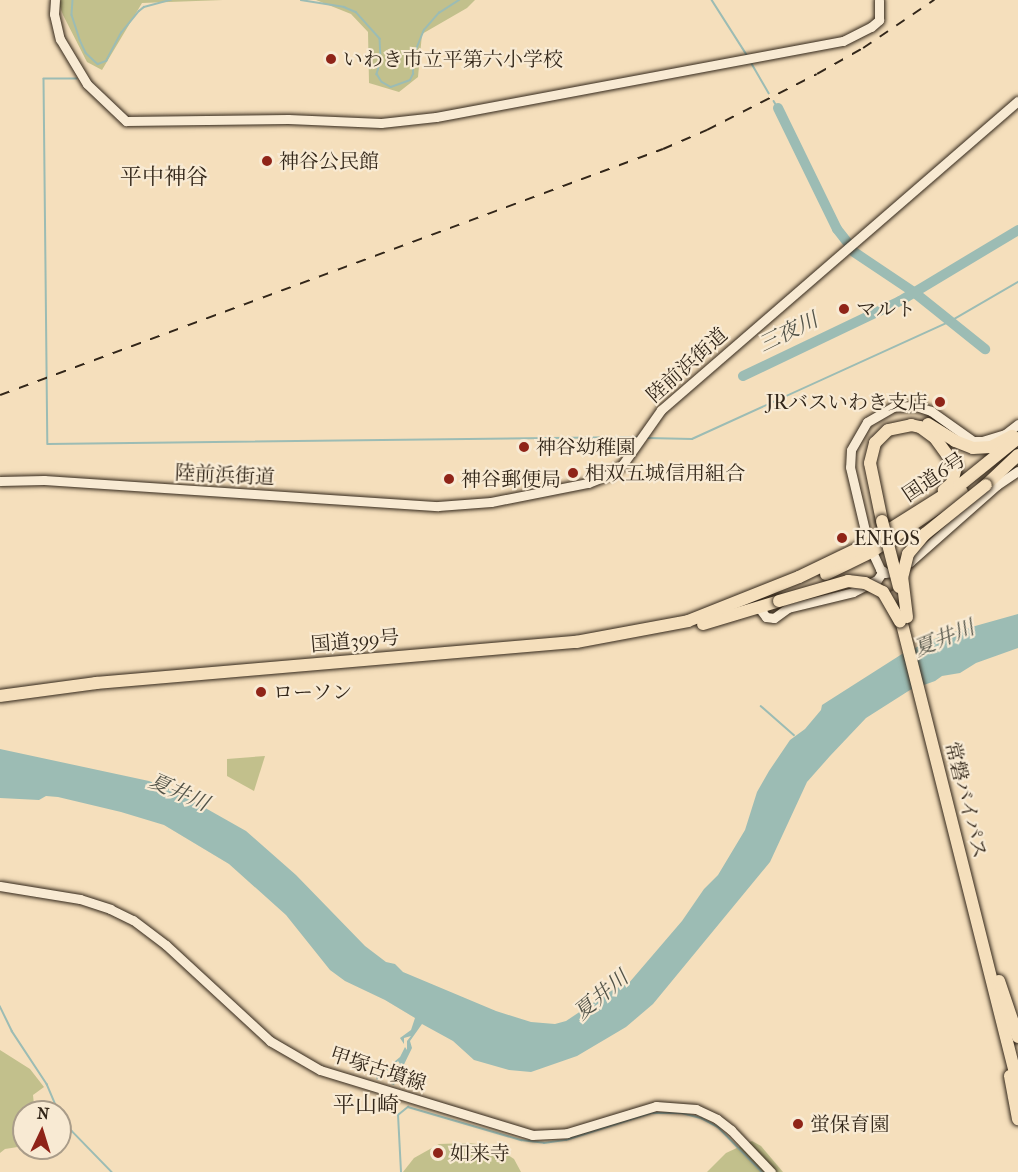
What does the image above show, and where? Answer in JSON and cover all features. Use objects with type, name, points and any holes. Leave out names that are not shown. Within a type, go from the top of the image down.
[{"type":"highway","points":[[883,525],[863,463],[869,440],[883,426],[900,419],[916,419],[955,441],[973,448],[991,447],[1018,431]]},
{"type":"highway","points":[[903,426],[920,427],[935,438],[952,458],[956,467],[956,475],[947,488],[883,525],[870,475],[872,449],[888,430],[903,426]]},
{"type":"highway","name":"国道6号","points":[[870,547],[883,525],[960,485],[1018,438]]},
{"type":"highway","name":"国道6号","points":[[870,547],[947,504],[1018,448]]},
{"type":"highway","points":[[904,619],[902,578],[908,554],[925,534],[986,485],[1018,455]]},
{"type":"highway","name":"常磐バイパス","points":[[883,525],[904,619],[1018,1059]]},
{"type":"highway","name":"国道399号","points":[[0,696],[96,683],[572,642],[651,629],[711,613],[870,547]]},
{"type":"highway","points":[[651,629],[669,633],[848,581],[865,583],[883,592],[904,619]]},
{"type":"highway","name":"常磐バイパス","points":[[963,850],[979,934],[1018,1085]]},
{"type":"highway","points":[[979,934],[981,953],[1018,1119]]},
{"type":"highway","points":[[997,974],[1018,1037]]},
{"type":"street","points":[[55,0],[54,14],[60,39],[87,84],[126,121],[406,121],[843,41],[872,27],[879,20],[879,0]]},
{"type":"street","name":"陸前浜街道","points":[[0,481],[44,480],[438,506],[484,502],[588,483],[608,475],[623,464],[661,410],[1018,101]]},
{"type":"street","points":[[883,571],[870,547],[850,467],[851,450],[857,436],[873,416],[893,407],[916,406],[931,411],[973,441],[992,440],[1018,424]]},
{"type":"street","points":[[883,571],[892,572],[910,562],[997,485],[1018,471]]},
{"type":"street","points":[[766,606],[766,617],[774,618],[788,608],[853,592],[877,580],[883,571]]},
{"type":"street","name":"甲塚古墳線","points":[[0,886],[80,899],[133,920],[166,945],[270,1041],[320,1070],[532,1135],[567,1133],[656,1106],[696,1109],[717,1119],[771,1172]]},
{"type":"shaded area","points":[[61,0],[223,0],[142,3],[102,70],[87,62],[63,15],[59,4]]},
{"type":"shaded area","points":[[316,0],[475,0],[467,8],[422,34],[418,77],[399,92],[369,83],[368,32],[351,14]]},
{"type":"shaded area","points":[[265,756],[254,791],[227,776],[227,759]]},
{"type":"shaded area","points":[[0,1050],[30,1069],[44,1087],[33,1095],[34,1100],[12,1100],[12,1148],[0,1153]]},
{"type":"shaded area","points":[[752,1141],[761,1146],[783,1172],[707,1172],[726,1153]]},
{"type":"shaded area","points":[[468,1143],[495,1146],[514,1159],[521,1172],[403,1172],[414,1158],[439,1144]]},
{"type":"water","name":"夏井川","points":[[1018,614],[1018,648],[976,663],[960,673],[942,676],[910,690],[866,718],[830,756],[807,782],[770,862],[653,1004],[626,1027],[577,1056],[531,1072],[509,1070],[474,1060],[453,1041],[422,1024],[410,1041],[412,1048],[394,1085],[391,1084],[400,1064],[398,1061],[377,1080],[376,1077],[400,1057],[405,1047],[407,1050],[407,1041],[411,1036],[404,1038],[404,1044],[400,1038],[411,1030],[415,1018],[385,1000],[345,981],[330,970],[286,915],[229,864],[164,825],[121,812],[58,797],[46,796],[39,800],[0,798],[0,749],[149,781],[177,792],[246,831],[296,875],[365,946],[386,962],[395,964],[403,972],[496,1011],[531,1022],[555,1024],[566,1021],[614,989],[628,984],[682,921],[704,889],[718,875],[745,830],[757,792],[769,771],[790,740],[805,729],[821,710],[822,705],[902,654],[943,635]]},
{"type":"waterway","points":[[73,0],[72,15],[80,40],[86,53],[98,64],[106,61],[121,33],[139,11],[144,7],[171,0]]},
{"type":"waterway","points":[[301,0],[344,7],[356,12],[380,39],[381,61],[377,74],[382,82],[391,87],[410,80],[413,74],[413,57],[424,30],[439,13],[459,0]]},
{"type":"waterway","points":[[712,0],[747,55]]},
{"type":"waterway","points":[[751,62],[769,93]]},
{"type":"waterway","points":[[77,79],[44,79],[48,444],[636,437]]},
{"type":"waterway","points":[[774,101],[778,108]]},
{"type":"waterway","name":"三夜川","points":[[778,108],[837,229],[847,242]]},
{"type":"waterway","name":"三夜川","points":[[743,376],[900,301],[1018,230]]},
{"type":"waterway","name":"三夜川","points":[[854,252],[915,293],[985,349]]},
{"type":"waterway","points":[[647,438],[692,439],[951,321],[1018,282]]},
{"type":"waterway","points":[[761,706],[794,735]]},
{"type":"waterway","points":[[0,1006],[12,1031],[47,1084],[54,1100]]},
{"type":"waterway","points":[[401,1172],[398,1115],[408,1107],[521,1140],[544,1143],[566,1140],[651,1113],[682,1113],[701,1118],[718,1127],[762,1172]]},
{"type":"waterway","points":[[72,1131],[112,1172]]},
{"type":"railway","points":[[0,395],[663,149],[707,130],[817,74],[863,48],[934,0]]},
{"type":"place","name":"いわき市立平第六小学校","points":[[331,59]]},
{"type":"place","name":"神谷公民館","points":[[267,161]]},
{"type":"place","name":"マルト","points":[[844,309]]},
{"type":"place","name":"JRバスいわき支店","points":[[940,402]]},
{"type":"place","name":"神谷幼稚園","points":[[524,447]]},
{"type":"place","name":"相双五城信用組合","points":[[573,473]]},
{"type":"place","name":"神谷郵便局","points":[[449,479]]},
{"type":"place","name":"ENEOS","points":[[842,538]]},
{"type":"place","name":"ローソン","points":[[261,692]]},
{"type":"place","name":"蛍保育園","points":[[798,1124]]},
{"type":"place","name":"如来寺","points":[[438,1153]]},
{"type":"district","name":"平中神谷","points":[[164,178]]},
{"type":"district","name":"平山崎","points":[[366,1106]]}]
